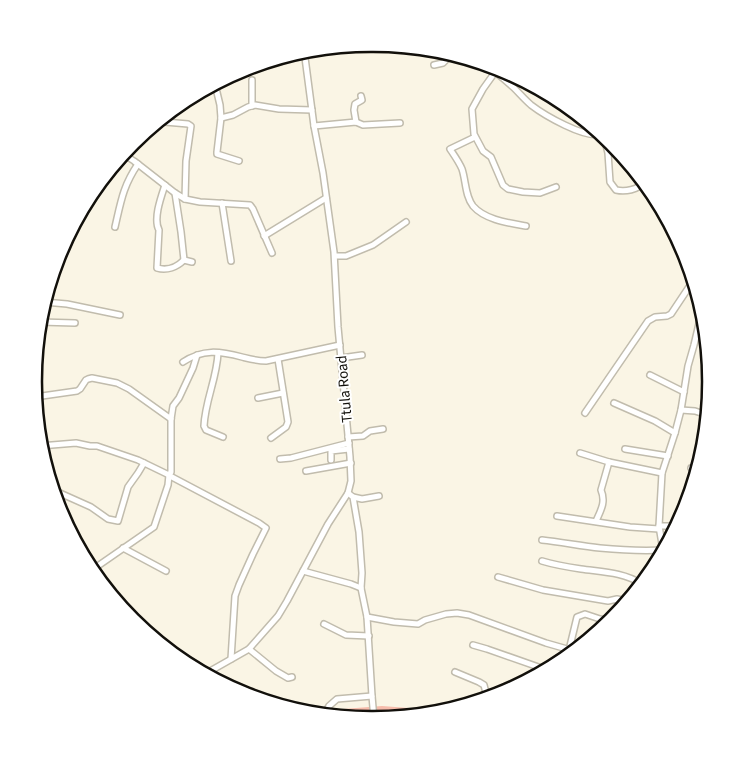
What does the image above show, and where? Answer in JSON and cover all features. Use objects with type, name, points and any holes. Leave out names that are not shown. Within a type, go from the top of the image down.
[{"type":"street","name":"Ttula Road","points":[[212,670],[249,649],[272,624],[282,610],[328,524],[350,495],[351,464],[337,310],[335,256],[305,59]]},
{"type":"street","points":[[434,65],[442,64],[446,60]]},
{"type":"street","points":[[493,75],[472,109],[474,134],[483,151],[491,157],[502,185],[508,189],[540,193],[556,187]]},
{"type":"street","points":[[252,80],[252,106]]},
{"type":"street","points":[[508,82],[530,104],[548,116],[581,132],[589,134]]},
{"type":"street","points":[[217,91],[221,118],[216,151],[217,154],[239,161]]},
{"type":"street","points":[[356,122],[353,108],[355,104],[362,100],[361,96]]},
{"type":"street","points":[[221,118],[233,116],[252,106],[258,105],[286,110],[312,110]]},
{"type":"street","points":[[168,122],[191,126],[186,161],[185,199]]},
{"type":"street","points":[[314,126],[356,122],[363,125],[400,123]]},
{"type":"street","points":[[476,137],[450,149],[462,170],[467,193],[472,205],[496,220],[526,226]]},
{"type":"street","points":[[608,152],[610,182],[616,190],[623,192],[638,187]]},
{"type":"street","points":[[130,158],[174,193],[185,199],[250,205],[272,254]]},
{"type":"street","points":[[115,227],[126,183],[138,164]]},
{"type":"street","points":[[165,185],[160,197],[158,212],[157,268],[164,270],[171,268],[184,260]]},
{"type":"street","points":[[174,193],[182,232],[184,260]]},
{"type":"street","points":[[264,236],[326,198]]},
{"type":"street","points":[[222,203],[231,261]]},
{"type":"street","points":[[335,256],[346,256],[373,245],[406,222]]},
{"type":"street","points":[[184,260],[192,262]]},
{"type":"street","points":[[585,413],[648,321],[655,317],[671,314],[688,289]]},
{"type":"street","points":[[52,303],[79,306],[120,315]]},
{"type":"street","points":[[48,322],[75,323]]},
{"type":"street","points":[[661,539],[659,528],[662,473],[681,410],[688,366],[697,330]]},
{"type":"street","points":[[183,362],[202,353],[233,355],[259,361],[278,359],[340,345]]},
{"type":"street","points":[[218,353],[218,362],[207,404],[204,426],[206,430],[223,436]]},
{"type":"street","points":[[98,565],[154,527],[171,472],[171,419],[174,406],[193,368],[197,355]]},
{"type":"street","points":[[341,358],[362,355]]},
{"type":"street","points":[[271,438],[286,427],[288,422],[278,359]]},
{"type":"street","points":[[650,375],[684,392]]},
{"type":"street","points":[[43,396],[73,392],[80,389],[86,380],[92,378],[110,381],[122,385],[171,419]]},
{"type":"street","points":[[258,398],[283,393]]},
{"type":"street","points":[[614,403],[655,421],[675,433]]},
{"type":"street","points":[[681,410],[700,413]]},
{"type":"street","points":[[331,460],[331,451],[370,431],[383,429]]},
{"type":"street","points":[[49,445],[76,443],[97,446],[144,463],[170,475],[266,528],[235,596],[231,659]]},
{"type":"street","points":[[280,459],[291,458],[349,443]]},
{"type":"street","points":[[625,448],[668,456]]},
{"type":"street","points":[[580,453],[609,462],[662,473]]},
{"type":"street","points":[[596,522],[604,505],[601,490],[609,462]]},
{"type":"street","points":[[63,494],[91,507],[108,519],[118,521],[128,487],[144,463]]},
{"type":"street","points":[[306,471],[351,464]]},
{"type":"street","points":[[350,495],[362,499],[378,496]]},
{"type":"street","points":[[350,495],[358,532],[362,573],[361,588],[369,636],[373,711]]},
{"type":"street","points":[[557,516],[630,527],[668,527]]},
{"type":"street","points":[[542,540],[600,548],[654,550]]},
{"type":"street","points":[[123,548],[166,570]]},
{"type":"street","points":[[542,561],[579,569],[612,573],[634,580]]},
{"type":"street","points":[[303,571],[361,588]]},
{"type":"street","points":[[498,577],[538,589],[572,596],[608,601],[620,599]]},
{"type":"street","points":[[367,617],[418,624],[440,615],[463,614],[482,619],[546,644],[565,648]]},
{"type":"street","points":[[572,644],[577,617],[585,614],[600,619]]},
{"type":"street","points":[[324,624],[346,635],[369,636]]},
{"type":"street","points":[[473,645],[487,648],[538,667]]},
{"type":"street","points":[[249,649],[276,671],[288,678],[292,677]]},
{"type":"street","points":[[455,672],[484,685],[485,691]]},
{"type":"street","points":[[329,708],[337,699],[372,696]]},
{"type":"shaded area","points":[[382,706],[412,708],[372,711],[341,709]]}]
